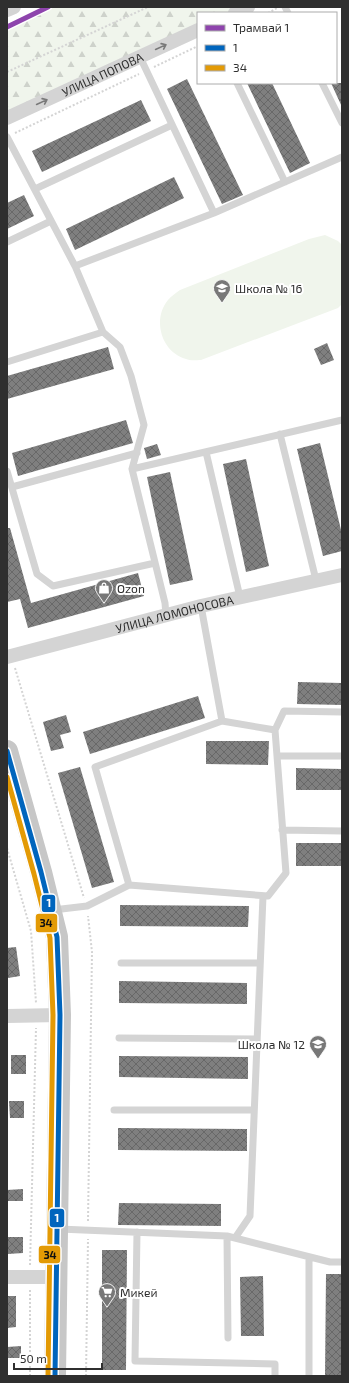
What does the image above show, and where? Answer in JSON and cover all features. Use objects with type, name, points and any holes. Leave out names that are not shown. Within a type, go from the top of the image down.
[{"type":"main road","points":[[7,751],[11,782],[41,872],[57,937],[60,1015],[55,1376]]},
{"type":"street","points":[[7,10],[14,7]]},
{"type":"street","points":[[237,12],[248,7]]},
{"type":"street","name":"УЛИЦА ПОПОВА","points":[[7,118],[197,30]]},
{"type":"street","name":"УЛИЦА ЛОМОНОСОВА","points":[[7,657],[201,606],[342,575]]},
{"type":"street","points":[[7,1016],[60,1015]]},
{"type":"street","points":[[7,1277],[56,1277]]},
{"type":"lane","points":[[140,57],[214,213]]},
{"type":"lane","points":[[237,84],[285,182]]},
{"type":"lane","points":[[322,84],[342,123]]},
{"type":"lane","points":[[35,189],[172,125]]},
{"type":"lane","points":[[7,137],[74,266],[103,332],[120,347],[131,376],[144,425],[132,469],[165,603],[166,615]]},
{"type":"lane","points":[[74,266],[214,213],[342,157]]},
{"type":"lane","points":[[7,242],[51,221]]},
{"type":"lane","points":[[7,362],[103,332]]},
{"type":"lane","points":[[132,469],[342,420]]},
{"type":"lane","points":[[280,434],[316,580]]},
{"type":"lane","points":[[12,487],[137,452]]},
{"type":"lane","points":[[206,452],[240,597]]},
{"type":"lane","points":[[7,471],[37,574],[53,586],[155,563]]},
{"type":"lane","points":[[201,606],[222,721]]},
{"type":"lane","points":[[51,910],[87,906],[129,885],[268,896],[286,873],[275,730],[284,711],[342,712]]},
{"type":"lane","points":[[129,885],[95,767],[222,721],[275,730]]},
{"type":"lane","points":[[277,756],[342,756]]},
{"type":"lane","points":[[282,830],[342,831]]},
{"type":"lane","points":[[235,1238],[250,1216],[263,896]]},
{"type":"lane","points":[[121,963],[260,963]]},
{"type":"lane","points":[[118,1038],[257,1039]]},
{"type":"lane","points":[[114,1110],[254,1110]]},
{"type":"lane","points":[[57,1229],[227,1236],[330,1262],[342,1262]]},
{"type":"lane","points":[[137,1232],[135,1361],[275,1364],[275,1376]]},
{"type":"lane","points":[[227,1236],[228,1338]]},
{"type":"lane","points":[[309,1257],[309,1376]]},
{"type":"path","points":[[7,72],[148,7]]},
{"type":"path","points":[[270,12],[280,7]]},
{"type":"path","points":[[7,137],[197,46]]},
{"type":"path","points":[[7,848],[31,932],[37,1015],[30,1277],[30,1376]]},
{"type":"green space","points":[[51,7],[244,7],[233,12],[197,12],[197,28],[7,116],[7,28]]},
{"type":"green space","points":[[325,235],[338,241],[342,245],[342,304],[338,308],[201,360],[189,360],[170,350],[162,334],[160,325],[161,316],[163,308],[168,300],[180,290],[309,239]]},
{"type":"building","points":[[187,79],[243,195],[222,204],[167,89]]},
{"type":"building","points":[[342,83],[342,107],[331,84]]},
{"type":"building","points":[[247,84],[272,84],[310,163],[290,173]]},
{"type":"building","points":[[141,100],[151,121],[42,172],[32,151]]},
{"type":"building","points":[[174,177],[184,198],[75,250],[66,229]]},
{"type":"building","points":[[24,195],[34,216],[7,229],[7,203]]},
{"type":"building","points":[[327,343],[334,360],[321,365],[314,349]]},
{"type":"building","points":[[108,347],[114,369],[7,399],[7,376]]},
{"type":"building","points":[[126,420],[133,443],[18,476],[12,453]]},
{"type":"building","points":[[320,443],[342,534],[342,551],[323,556],[297,449]]},
{"type":"building","points":[[157,444],[161,455],[147,459],[144,448]]},
{"type":"building","points":[[246,459],[269,566],[246,572],[223,464]]},
{"type":"building","points":[[170,472],[193,580],[170,585],[147,477]]},
{"type":"building","points":[[7,528],[10,528],[31,603],[138,573],[144,596],[28,628],[20,599],[7,602]]},
{"type":"building","points":[[298,682],[342,683],[342,705],[297,704]]},
{"type":"building","points":[[198,696],[205,718],[90,754],[83,732]]},
{"type":"building","points":[[66,715],[71,732],[60,735],[64,748],[51,751],[43,722]]},
{"type":"building","points":[[206,741],[269,741],[268,765],[206,764]]},
{"type":"building","points":[[80,767],[114,882],[92,888],[58,773]]},
{"type":"building","points":[[296,768],[342,769],[342,790],[296,790]]},
{"type":"building","points":[[296,843],[342,843],[342,866],[296,866]]},
{"type":"building","points":[[120,905],[249,906],[248,927],[120,926]]},
{"type":"building","points":[[16,947],[20,976],[8,978],[7,948]]},
{"type":"building","points":[[119,981],[247,983],[247,1004],[119,1003]]},
{"type":"building","points":[[11,1055],[26,1055],[26,1074],[11,1074]]},
{"type":"building","points":[[119,1056],[248,1057],[248,1079],[119,1077]]},
{"type":"building","points":[[9,1101],[24,1101],[24,1118],[10,1118]]},
{"type":"building","points":[[118,1128],[247,1129],[247,1151],[118,1150]]},
{"type":"building","points":[[23,1189],[23,1201],[7,1201],[7,1190]]},
{"type":"building","points":[[119,1203],[221,1204],[221,1226],[118,1225]]},
{"type":"building","points":[[7,1237],[23,1237],[23,1253],[8,1254]]},
{"type":"building","points":[[102,1250],[127,1250],[126,1370],[102,1370]]},
{"type":"building","points":[[326,1274],[342,1274],[342,1376],[325,1376]]},
{"type":"building","points":[[263,1276],[264,1336],[241,1336],[240,1277]]},
{"type":"building","points":[[7,1296],[16,1296],[16,1327],[7,1328]]},
{"type":"building","points":[[21,1346],[21,1358],[7,1358],[7,1347]]},
{"type":"tram line","name":"1","points":[[7,27],[48,7]]},
{"type":"transit line","name":"1","points":[[7,751],[41,872],[57,937],[60,1015],[55,1376]]},
{"type":"transit line","name":"34","points":[[7,777],[50,938],[53,1015],[48,1376]]},
{"type":"place","name":"Школа № 16","points":[[222,303]]},
{"type":"place","name":"Ozon","points":[[104,603]]},
{"type":"place","name":"Школа № 12","points":[[318,1059]]},
{"type":"place","name":"Микей","points":[[107,1307]]}]
